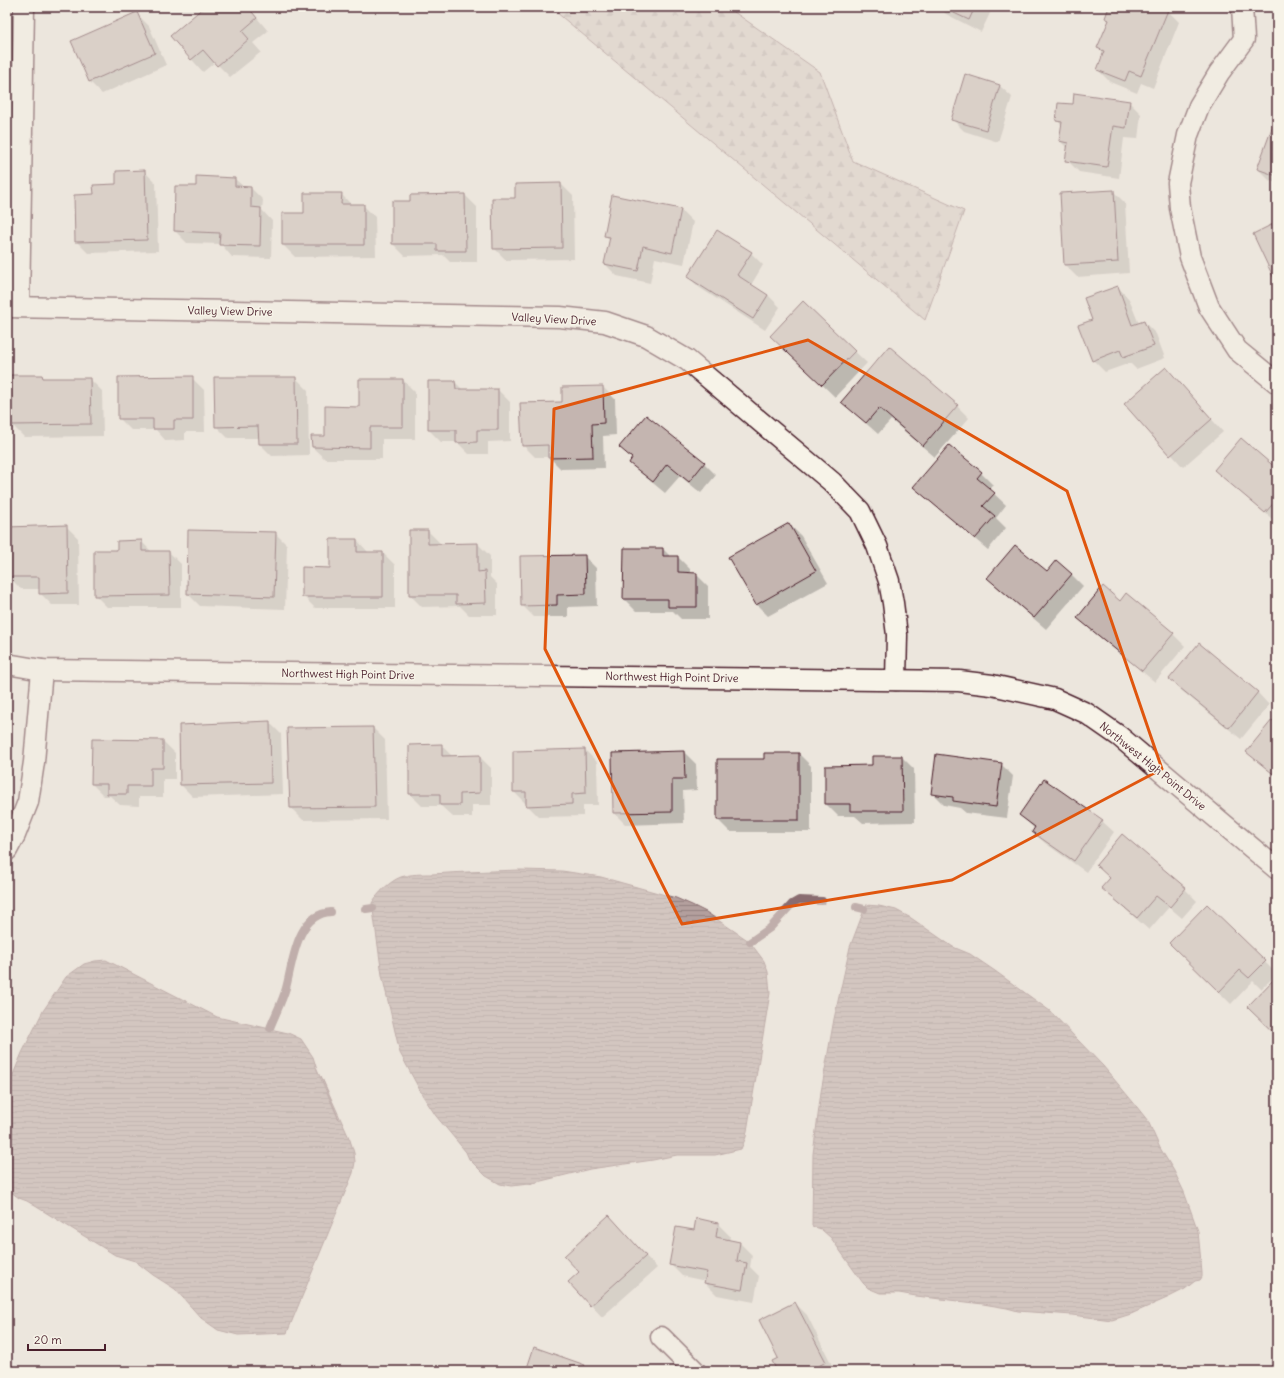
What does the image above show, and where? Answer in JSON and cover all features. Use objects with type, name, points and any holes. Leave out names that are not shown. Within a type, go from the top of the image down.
[{"type":"street","points":[[13,307],[24,7]]},
{"type":"street","points":[[1242,7],[1244,38],[1219,73],[1199,106],[1188,135],[1178,183],[1180,208],[1190,257],[1209,307],[1237,350],[1277,383]]},
{"type":"street","name":"Valley View Drive","points":[[13,307],[560,318],[605,322],[646,336],[687,360],[832,482],[860,511],[877,546],[889,581],[897,635],[896,680]]},
{"type":"street","name":"Northwest High Point Drive","points":[[7,664],[42,670],[896,680],[959,681],[992,685],[1055,699],[1086,713],[1119,736],[1277,868]]},
{"type":"street","points":[[7,850],[15,835],[28,802],[34,762],[42,670]]},
{"type":"street","points":[[661,1337],[695,1371]]},
{"type":"highlighted area","points":[[808,340],[1067,491],[1162,769],[952,880],[682,924],[545,649],[554,409]]},
{"type":"green space","points":[[550,7],[727,7],[820,72],[853,161],[964,211],[925,320]]},
{"type":"shaded area","points":[[520,870],[562,871],[601,877],[676,898],[706,912],[749,941],[764,961],[768,972],[770,993],[746,1137],[741,1149],[715,1155],[677,1155],[590,1169],[529,1184],[511,1186],[500,1184],[486,1176],[469,1159],[466,1152],[436,1116],[423,1096],[400,1053],[382,975],[372,903],[381,891],[389,884],[405,876],[420,874]]},
{"type":"shaded area","points":[[866,905],[896,910],[911,918],[953,947],[970,954],[1050,1011],[1103,1066],[1148,1121],[1160,1148],[1174,1171],[1184,1192],[1198,1231],[1202,1273],[1200,1280],[1195,1281],[1185,1289],[1167,1298],[1131,1314],[1112,1320],[1018,1311],[983,1304],[899,1293],[880,1293],[868,1288],[831,1238],[821,1229],[812,1226],[813,1154],[821,1092],[834,1019],[850,947]]},
{"type":"shaded area","points":[[106,960],[217,1017],[288,1033],[301,1039],[313,1057],[317,1070],[339,1120],[321,1076],[350,1140],[355,1162],[353,1173],[287,1333],[238,1335],[218,1330],[201,1318],[175,1289],[135,1261],[115,1255],[27,1201],[19,1198],[7,1189],[7,1089],[22,1053],[43,1011],[66,977],[84,964]]},
{"type":"building","points":[[204,7],[248,7],[257,18],[242,31],[249,39],[217,66],[203,50],[191,60],[170,36]]},
{"type":"building","points":[[941,7],[975,7],[969,20]]},
{"type":"building","points":[[1109,7],[1161,7],[1168,10],[1141,76],[1129,71],[1125,81],[1097,70],[1104,51],[1097,48],[1109,20],[1105,18]]},
{"type":"building","points":[[137,12],[155,53],[89,82],[71,41]]},
{"type":"building","points":[[965,74],[1000,85],[986,130],[951,120]]},
{"type":"building","points":[[1074,93],[1130,101],[1126,128],[1113,126],[1107,167],[1065,161],[1068,143],[1059,141],[1062,122],[1056,121],[1058,103],[1073,104]]},
{"type":"building","points":[[1277,114],[1277,176],[1257,169]]},
{"type":"building","points":[[145,170],[147,240],[75,242],[74,195],[94,194],[93,185],[116,184],[116,171]]},
{"type":"building","points":[[196,176],[235,178],[235,186],[251,187],[251,207],[261,208],[260,246],[219,245],[220,233],[174,231],[175,186],[196,186]]},
{"type":"building","points":[[561,183],[562,248],[493,249],[492,198],[515,198],[515,184]]},
{"type":"building","points":[[1114,190],[1118,262],[1064,265],[1060,193]]},
{"type":"building","points":[[304,193],[342,193],[341,204],[364,204],[364,245],[282,245],[282,213],[304,213]]},
{"type":"building","points":[[465,194],[466,251],[437,251],[437,244],[392,244],[392,201],[410,201],[410,195]]},
{"type":"building","points":[[612,195],[681,209],[672,253],[643,246],[638,271],[604,264],[610,237],[604,236]]},
{"type":"building","points":[[1277,222],[1277,285],[1253,234]]},
{"type":"building","points":[[717,230],[752,252],[737,275],[768,295],[753,319],[687,277]]},
{"type":"building","points":[[1118,286],[1132,325],[1144,321],[1154,346],[1123,357],[1120,350],[1092,361],[1078,325],[1092,320],[1084,298]]},
{"type":"building","points":[[803,301],[855,351],[822,385],[770,336]]},
{"type":"building","points":[[889,346],[958,405],[923,446],[879,408],[866,423],[841,402]]},
{"type":"building","points":[[1166,367],[1212,419],[1170,456],[1124,404]]},
{"type":"building","points":[[10,375],[42,375],[43,378],[90,378],[91,424],[11,425]]},
{"type":"building","points":[[193,376],[193,420],[174,420],[174,429],[153,429],[153,419],[118,419],[118,377]]},
{"type":"building","points":[[214,377],[296,377],[297,444],[259,444],[258,426],[215,427]]},
{"type":"building","points":[[359,379],[403,379],[403,427],[370,427],[370,448],[312,447],[311,436],[325,436],[325,406],[359,407]]},
{"type":"building","points":[[428,381],[455,381],[456,389],[498,389],[498,430],[477,430],[477,442],[456,443],[456,430],[428,430]]},
{"type":"building","points":[[603,386],[604,423],[592,424],[593,457],[548,458],[548,445],[522,446],[520,403],[562,402],[562,387]]},
{"type":"building","points":[[646,415],[705,462],[689,482],[667,464],[653,482],[629,463],[632,458],[619,447]]},
{"type":"building","points":[[1241,438],[1277,469],[1277,499],[1265,513],[1214,470]]},
{"type":"building","points":[[949,445],[982,472],[977,478],[995,493],[983,506],[995,516],[975,539],[913,487]]},
{"type":"building","points":[[789,523],[816,571],[756,605],[728,557]]},
{"type":"building","points":[[67,525],[68,593],[39,594],[39,577],[8,577],[7,527]]},
{"type":"building","points":[[188,530],[276,532],[274,597],[187,594]]},
{"type":"building","points":[[409,530],[428,530],[428,544],[478,543],[478,572],[485,571],[486,603],[456,604],[456,595],[409,595]]},
{"type":"building","points":[[330,539],[357,539],[357,552],[383,552],[383,597],[302,597],[302,567],[330,568]]},
{"type":"building","points":[[142,540],[142,551],[169,551],[170,595],[94,596],[94,550],[117,550],[117,541]]},
{"type":"building","points":[[1015,545],[1047,571],[1056,560],[1072,574],[1034,618],[987,578]]},
{"type":"building","points":[[624,548],[663,548],[663,556],[678,556],[678,572],[697,573],[697,607],[668,607],[668,599],[623,599]]},
{"type":"building","points":[[585,555],[586,594],[557,595],[557,605],[521,606],[520,556]]},
{"type":"building","points":[[1103,586],[1120,601],[1126,593],[1174,633],[1142,671],[1077,618]]},
{"type":"building","points":[[1199,643],[1258,692],[1229,728],[1169,679]]},
{"type":"building","points":[[1272,720],[1277,724],[1277,777],[1246,752]]},
{"type":"building","points":[[270,721],[271,783],[180,785],[179,725]]},
{"type":"building","points":[[373,727],[375,807],[290,808],[287,728]]},
{"type":"building","points":[[92,739],[163,740],[163,768],[151,768],[151,786],[127,786],[127,794],[107,794],[107,784],[91,784]]},
{"type":"building","points":[[442,744],[442,756],[480,755],[480,793],[460,794],[460,805],[440,805],[440,794],[409,794],[409,745]]},
{"type":"building","points":[[585,749],[586,793],[572,794],[572,804],[526,806],[526,792],[513,792],[513,751]]},
{"type":"building","points":[[684,751],[685,779],[672,779],[672,812],[613,813],[612,753]]},
{"type":"building","points":[[764,753],[799,753],[799,820],[717,820],[717,759],[764,759]]},
{"type":"building","points":[[936,754],[1002,763],[996,807],[953,801],[953,797],[931,794]]},
{"type":"building","points":[[872,756],[902,756],[903,811],[850,811],[850,804],[825,804],[825,766],[872,765]]},
{"type":"building","points":[[1044,779],[1103,820],[1074,861],[1032,832],[1035,827],[1019,815]]},
{"type":"building","points":[[1122,834],[1186,888],[1170,907],[1156,896],[1137,918],[1101,888],[1110,878],[1096,865]]},
{"type":"building","points":[[1207,904],[1266,961],[1249,978],[1240,970],[1219,992],[1169,943]]},
{"type":"building","points":[[1277,976],[1277,1036],[1247,1007]]},
{"type":"building","points":[[609,1215],[646,1256],[590,1306],[568,1282],[579,1272],[564,1256]]},
{"type":"building","points":[[696,1218],[718,1223],[716,1237],[740,1242],[737,1261],[747,1263],[742,1290],[704,1283],[707,1272],[669,1265],[676,1227],[694,1230]]},
{"type":"building","points":[[795,1302],[826,1362],[811,1370],[812,1371],[777,1371],[772,1361],[778,1358],[759,1320]]},
{"type":"building","points":[[534,1347],[585,1365],[582,1371],[526,1371]]},
{"type":"waterway","points":[[750,942],[770,928],[792,904],[799,900],[822,901]]},
{"type":"waterway","points":[[856,907],[864,909]]},
{"type":"waterway","points":[[366,909],[373,908]]},
{"type":"waterway","points":[[270,1028],[286,988],[294,953],[303,930],[310,921],[319,915],[331,912]]}]
